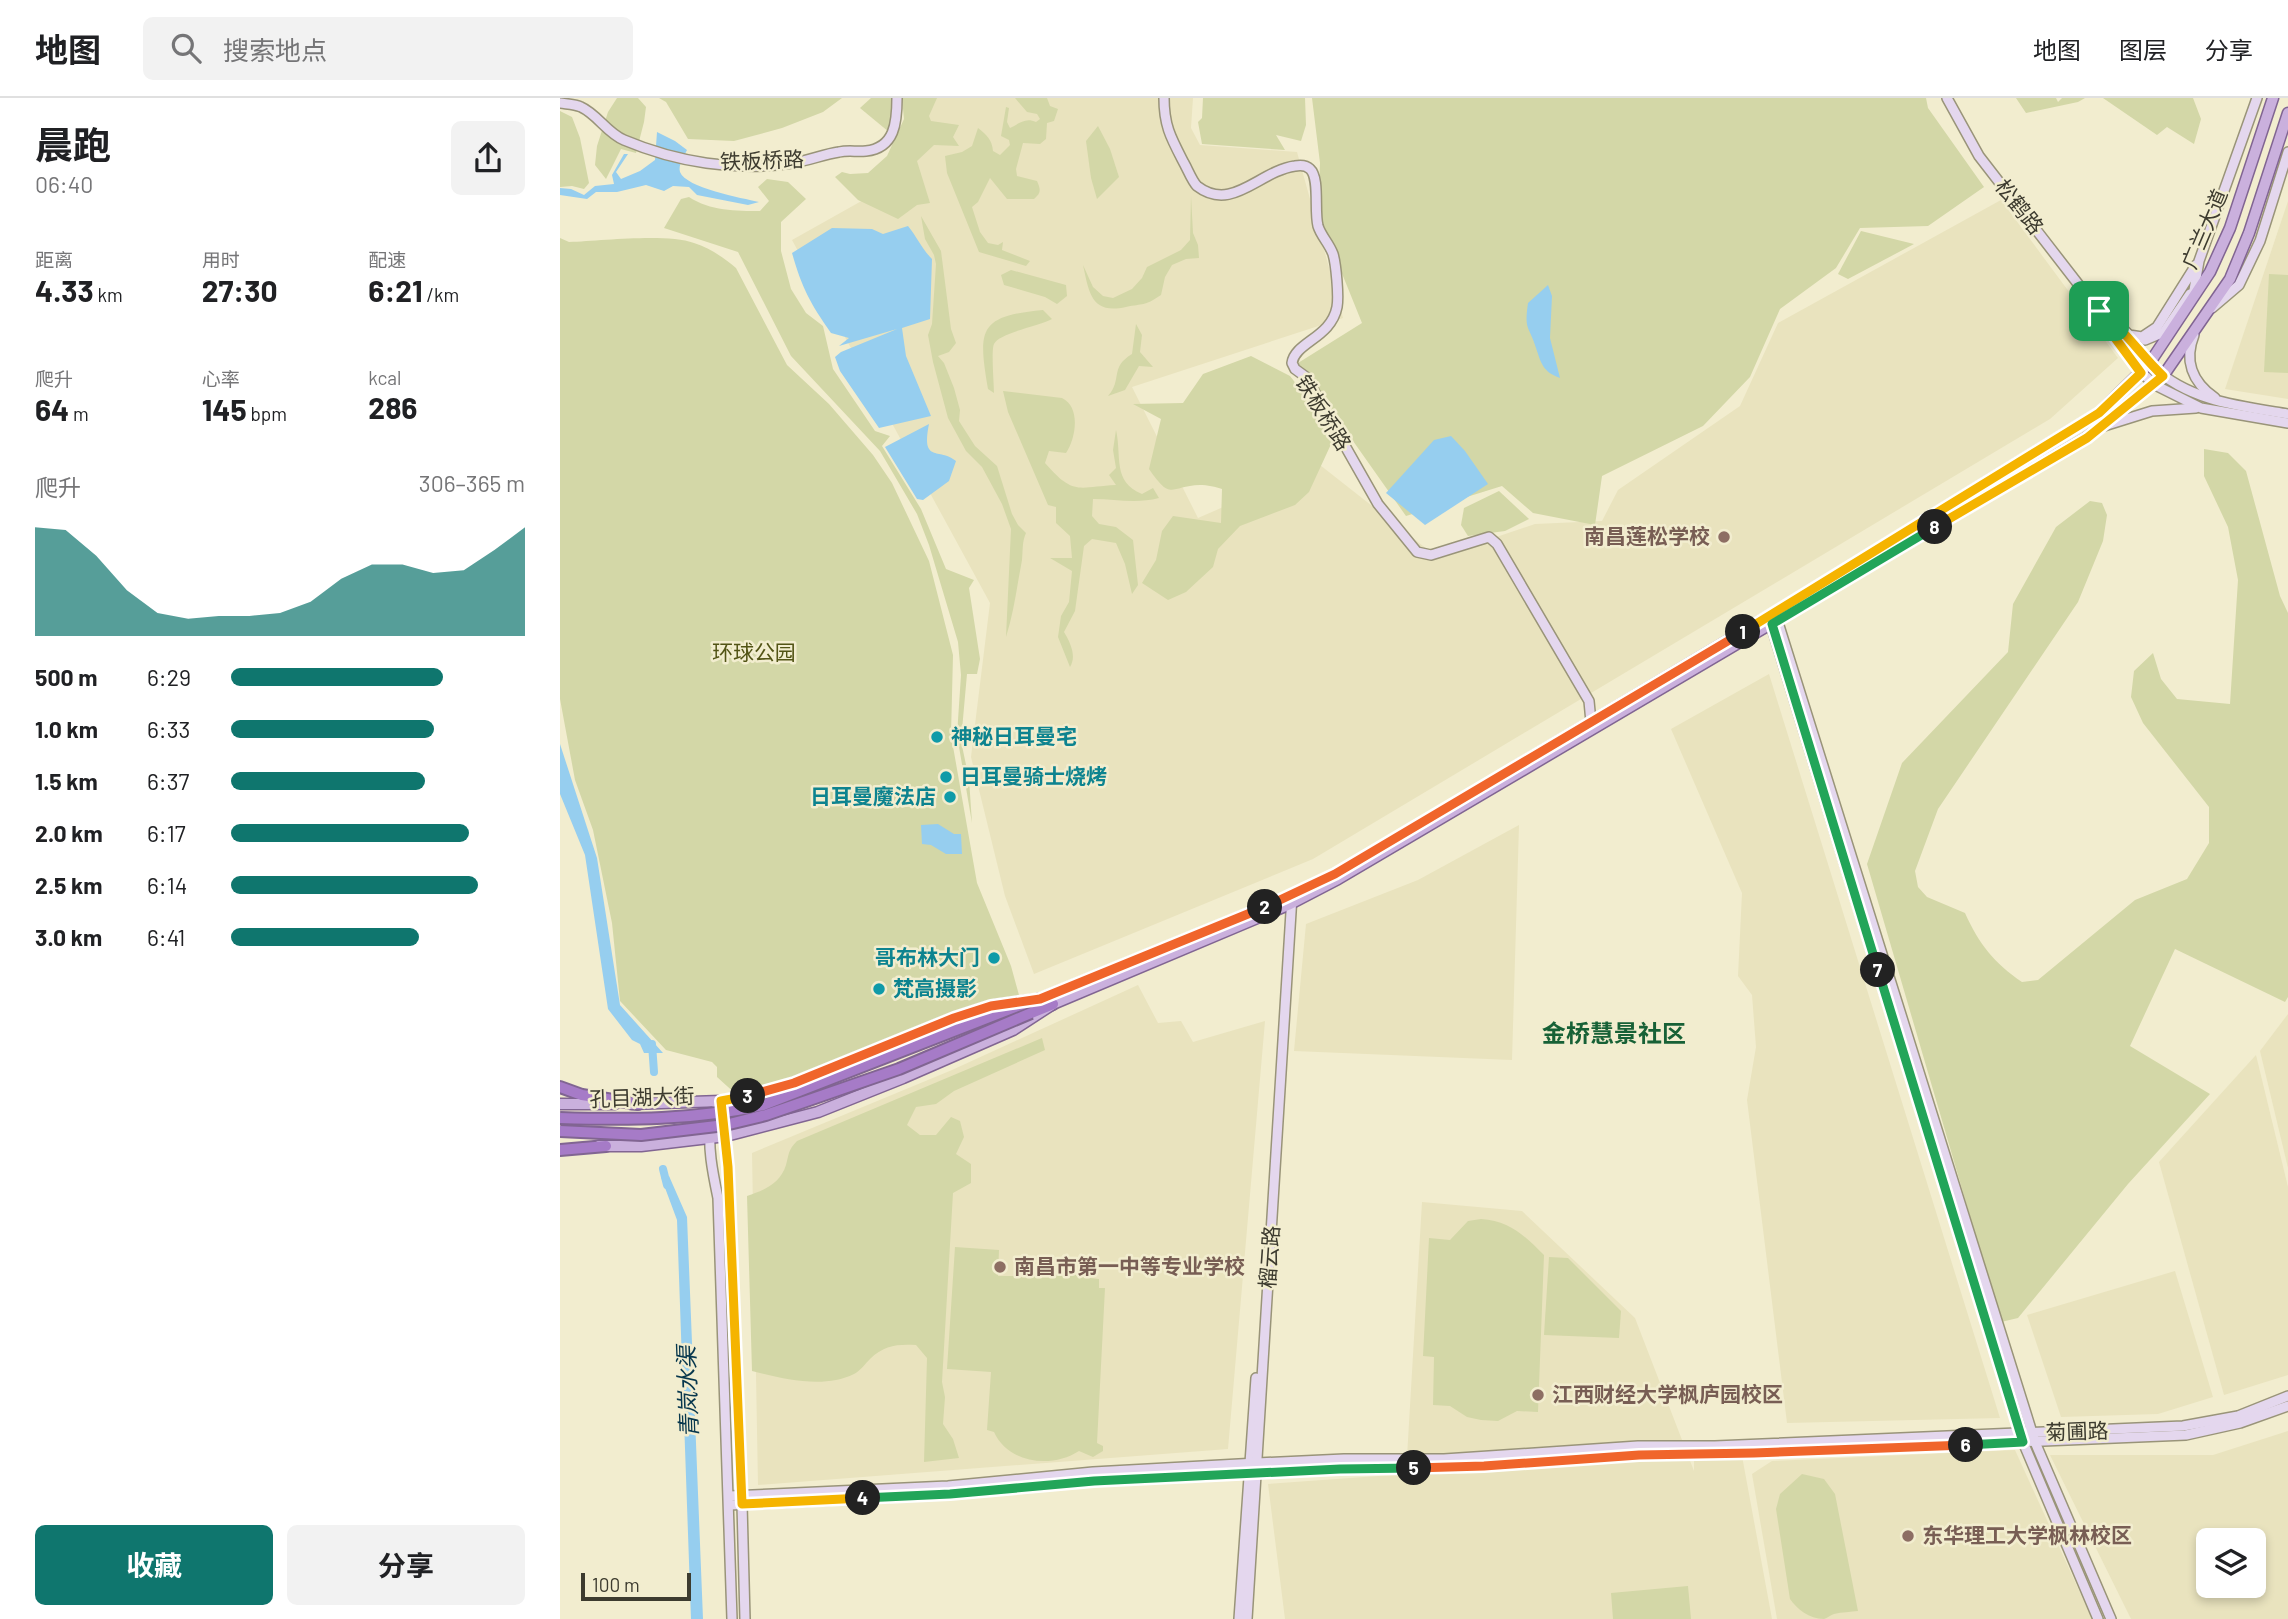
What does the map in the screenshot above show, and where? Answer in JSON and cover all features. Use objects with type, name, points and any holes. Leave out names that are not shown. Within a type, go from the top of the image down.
[{"type":"highway","name":"孔目湖大街","points":[[560,1131],[641,1135],[725,1125],[766,1115],[899,1069],[1029,1008],[1040,999]]},
{"type":"highway","name":"孔目湖大街","points":[[560,1118],[641,1121],[723,1114],[763,1105],[1029,1008],[1053,1004]]},
{"type":"highway","points":[[560,1087],[582,1095],[638,1104]]},
{"type":"highway","points":[[560,1148],[606,1146]]},
{"type":"main road","name":"广兰大道","points":[[1773,618],[2099,413],[2141,373],[2210,272],[2230,228],[2273,98]]},
{"type":"main road","name":"广兰大道","points":[[1773,618],[2102,426],[2155,385],[2211,310],[2230,279],[2249,233],[2288,113]]},
{"type":"main road","points":[[560,1104],[721,1101],[761,1093],[794,1083],[954,1018],[991,1006],[1040,999],[1290,900],[1773,618]]},
{"type":"main road","points":[[606,1146],[641,1146],[711,1139],[818,1112],[1013,1030],[1053,1004],[1338,879],[1773,618]]},
{"type":"street","name":"铁板桥路","points":[[560,103],[582,107],[617,137],[637,145],[692,161],[753,166],[791,163],[838,152],[877,149],[887,143],[894,131],[897,98]]},
{"type":"street","name":"铁板桥路","points":[[1164,98],[1164,120],[1196,185],[1218,195],[1232,195],[1278,170],[1302,165],[1309,167],[1316,185],[1314,196],[1317,222],[1334,256],[1337,307],[1324,333],[1296,351],[1292,363],[1295,369],[1306,377],[1378,504],[1417,552],[1431,555],[1489,537],[1497,544],[1589,701],[1591,722]]},
{"type":"street","name":"松鹤路","points":[[1947,98],[1979,156],[2099,311],[2104,323],[2141,373],[2155,385],[2201,408]]},
{"type":"street","points":[[2193,300],[2199,261],[2257,98]]},
{"type":"street","points":[[2211,310],[2239,285],[2260,241],[2288,152]]},
{"type":"street","points":[[2129,335],[2142,337],[2157,327],[2199,261]]},
{"type":"street","points":[[2111,319],[2129,335],[2138,340],[2146,340],[2164,332],[2195,287]]},
{"type":"street","name":"松鹤路","points":[[2099,311],[2111,319],[2149,364],[2179,386],[2222,403],[2288,414]]},
{"type":"street","points":[[2195,331],[2189,349],[2189,362],[2202,387],[2222,403]]},
{"type":"street","points":[[2102,426],[2152,411],[2201,408],[2288,423]]},
{"type":"street","points":[[1773,618],[2033,1438],[2111,1619]]},
{"type":"street","points":[[1773,618],[1948,1205],[2022,1438],[2098,1619]]},
{"type":"street","name":"榴云路","points":[[1239,1619],[1254,1463],[1290,900]]},
{"type":"street","points":[[721,1101],[726,1136],[745,1619]]},
{"type":"street","points":[[721,1101],[711,1119],[711,1139],[712,1168],[718,1198],[733,1619]]},
{"type":"street","name":"菊圃路","points":[[2033,1438],[2183,1426],[2238,1416],[2288,1396]]},
{"type":"street","name":"菊圃路","points":[[730,1501],[948,1486],[1093,1472],[1254,1463],[1344,1459],[1444,1459],[1638,1446],[2186,1435],[2240,1423],[2288,1406]]},
{"type":"street","name":"菊圃路","points":[[742,1500],[950,1494],[1094,1481],[1340,1469],[1442,1468],[1639,1455],[1754,1453],[2022,1438]]},
{"type":"street","name":"榴云路","points":[[1247,1619],[1253,1474]]},
{"type":"shaded area","points":[[931,98],[1193,98],[1191,128],[1200,145],[1297,152],[1343,318],[1132,387],[1198,518],[1320,465],[1437,557],[1535,524],[1602,521],[1618,490],[1740,406],[1778,323],[2001,200],[2118,358],[2050,419],[1313,859],[1034,974],[1005,896],[971,757],[990,603],[792,240],[890,185]]},
{"type":"shaded area","points":[[2288,201],[2288,399],[2225,389]]},
{"type":"shaded area","points":[[1769,674],[2000,1418],[1787,1423],[1747,1100],[1756,1047],[1752,995],[1738,976],[1742,893],[1671,729]]},
{"type":"shaded area","points":[[1519,825],[1512,1060],[1294,1051],[1306,924],[1418,880]]},
{"type":"shaded area","name":"南昌市第一中等专业学校","points":[[1138,985],[1158,1023],[1181,1021],[1193,1042],[1265,1021],[1228,1449],[758,1485],[752,1153],[952,1070]]},
{"type":"shaded area","points":[[2288,1014],[2288,1168],[2260,1051]]},
{"type":"shaded area","points":[[2256,1055],[2288,1187],[2288,1375],[2224,1395],[2159,1162]]},
{"type":"shaded area","name":"江西财经大学枫庐园校区","points":[[1422,1202],[1522,1211],[1635,1318],[1694,1471],[1694,1457],[1742,1456],[1772,1619],[1285,1619],[1268,1484],[1406,1474]]},
{"type":"shaded area","points":[[2175,1271],[2213,1397],[2158,1414],[2061,1417],[2027,1315]]},
{"type":"shaded area","points":[[2288,1431],[2288,1619],[2131,1619],[2050,1455],[2213,1455]]},
{"type":"shaded area","name":"东华理工大学枫林校区","points":[[2015,1450],[2092,1619],[1777,1619],[1752,1474],[1772,1461]]},
{"type":"green space","points":[[617,98],[638,98],[646,107],[644,122],[636,153],[621,149],[606,179],[595,165],[597,146],[608,112]]},
{"type":"green space","points":[[659,98],[842,98],[823,112],[782,128],[734,141],[688,139],[666,102]]},
{"type":"green space","points":[[871,98],[893,98],[889,132],[860,108]]},
{"type":"green space","points":[[902,98],[937,98],[929,116],[931,121],[959,125],[953,137],[959,146],[934,145],[917,161],[930,203],[917,205],[898,219],[858,200],[835,177],[842,172],[868,173],[887,156],[904,119]]},
{"type":"green space","points":[[1015,98],[1047,98],[1050,106],[1058,109],[1054,121],[1047,123],[1046,139],[1040,144],[1023,143],[1016,169],[1017,176],[1037,181],[1039,193],[1034,199],[1007,199],[990,178],[978,202],[972,207],[980,232],[988,243],[998,245],[1003,242],[1002,250],[1030,261],[1026,266],[979,252],[947,173],[945,156],[962,152],[972,146],[978,128],[992,144],[993,151],[1000,155],[1010,145],[1009,140],[1001,136],[1006,107],[1009,108],[1007,122],[1010,128],[1025,121],[1036,122],[1040,119],[1037,114],[1027,112]]},
{"type":"green space","points":[[1203,98],[1305,98],[1306,125],[1301,141],[1276,135],[1285,150],[1202,144],[1198,122],[1202,118]]},
{"type":"green space","points":[[1312,98],[1926,98],[1928,108],[1984,187],[1928,226],[1860,228],[1836,268],[1780,309],[1750,377],[1703,426],[1602,476],[1595,525],[1533,513],[1502,486],[1406,516],[1298,363],[1362,323],[1318,214],[1320,163]]},
{"type":"green space","points":[[2016,98],[2056,98],[2058,102],[2062,98],[2085,98],[2078,102],[2026,113]]},
{"type":"green space","points":[[2103,98],[2193,98],[2201,119],[2194,144],[2167,127],[2157,135]]},
{"type":"green space","points":[[560,111],[572,117],[580,138],[589,183],[584,189],[560,187]]},
{"type":"green space","points":[[1098,126],[1110,149],[1119,177],[1097,199],[1086,141]]},
{"type":"green space","points":[[767,179],[788,182],[806,199],[781,222],[781,251],[791,289],[806,313],[823,326],[833,369],[875,431],[890,436],[882,446],[921,509],[946,569],[974,580],[969,588],[980,659],[977,674],[967,674],[961,741],[969,779],[972,823],[957,735],[961,675],[958,642],[917,514],[880,451],[791,356],[738,252],[664,228],[681,199],[689,197],[714,208],[760,211],[769,201],[758,187]]},
{"type":"green space","points":[[1191,196],[1193,233],[1199,258],[1186,259],[1172,265],[1165,277],[1161,295],[1144,304],[1114,309],[1099,304],[1090,292],[1083,265],[1093,287],[1103,296],[1113,298],[1132,289],[1147,267],[1181,250],[1190,240]]},
{"type":"green space","points":[[921,216],[941,251],[951,329],[956,343],[949,352],[938,356],[944,363],[954,388],[960,410],[959,421],[975,446],[997,466],[1012,514],[1026,533],[1006,637],[1011,529],[1002,504],[982,467],[966,451],[948,418],[928,335],[932,324],[936,264],[925,239]]},
{"type":"green space","points":[[1861,231],[1914,244],[1848,279],[1838,274]]},
{"type":"green space","name":"环球公园","points":[[560,238],[569,242],[651,238],[682,240],[706,248],[727,261],[736,268],[787,365],[829,404],[873,455],[892,483],[929,561],[953,655],[951,735],[977,883],[1011,966],[1019,995],[989,1002],[922,1026],[786,1083],[744,1088],[736,1085],[738,1096],[717,1077],[717,1067],[712,1062],[666,1050],[620,1001],[612,923],[593,830],[575,780],[560,699]]},
{"type":"green space","points":[[1011,270],[1066,285],[1067,296],[1057,304],[1045,297],[1004,285],[1001,275]]},
{"type":"green space","points":[[2269,274],[2288,275],[2288,373],[2264,372]]},
{"type":"green space","points":[[1043,310],[1052,319],[1003,336],[994,344],[994,393],[988,389],[983,353],[987,330],[994,322],[1006,317]]},
{"type":"green space","points":[[1136,324],[1142,335],[1140,352],[1153,367],[1139,366],[1125,390],[1108,396],[1115,384],[1118,369],[1132,354]]},
{"type":"green space","points":[[1251,356],[1290,376],[1308,399],[1332,442],[1309,492],[1295,505],[1240,526],[1218,549],[1213,567],[1186,592],[1168,600],[1142,583],[1156,560],[1162,531],[1173,516],[1221,523],[1222,489],[1200,485],[1172,490],[1162,486],[1149,469],[1161,419],[1133,404],[1183,403],[1203,374]]},
{"type":"green space","points":[[1003,391],[1062,398],[1072,408],[1075,423],[1069,447],[1066,453],[1049,451],[1045,463],[1063,481],[1084,488],[1116,485],[1109,475],[1116,468],[1113,450],[1116,430],[1120,467],[1126,483],[1142,494],[1153,488],[1159,498],[1134,501],[1093,499],[1092,516],[1099,524],[1116,527],[1133,540],[1138,585],[1132,594],[1125,564],[1116,543],[1092,539],[1084,546],[1075,611],[1064,632],[1073,654],[1070,667],[1058,637],[1061,616],[1069,602],[1072,571],[1050,558],[1072,558],[1070,536],[1056,523],[1056,507],[1048,505],[1008,412]]},
{"type":"green space","points":[[2204,449],[2228,453],[2246,471],[2280,596],[2288,613],[2288,997],[2285,1002],[2175,949],[2130,1046],[2210,1094],[2128,1184],[2018,1318],[2001,1322],[1867,864],[1902,763],[2008,652],[2013,604],[2056,527],[2090,501],[2102,503],[2107,515],[2103,541],[2078,602],[1938,809],[1915,871],[1918,887],[1927,897],[1965,913],[1988,952],[2022,982],[2038,980],[2135,900],[2187,879],[2209,843],[2209,807],[2143,723],[2131,697],[2134,671],[2153,653],[2161,679],[2177,699],[2230,704],[2238,580],[2228,527],[2204,476]]},
{"type":"green space","points":[[1499,491],[1529,519],[1505,531],[1468,536],[1461,525],[1464,508]]},
{"type":"green space","points":[[1042,1038],[1045,1050],[954,1091],[936,1104],[916,1107],[907,1125],[920,1135],[936,1135],[951,1117],[960,1121],[964,1137],[956,1154],[971,1164],[971,1183],[953,1193],[942,1382],[945,1397],[943,1424],[953,1439],[959,1458],[924,1462],[927,1358],[916,1345],[886,1348],[875,1354],[854,1374],[830,1381],[803,1381],[752,1371],[747,1196],[776,1182],[783,1172],[790,1150],[797,1141]]},
{"type":"green space","points":[[1481,1219],[1509,1226],[1544,1255],[1538,1412],[1517,1411],[1498,1421],[1467,1417],[1450,1406],[1433,1405],[1434,1357],[1423,1356],[1429,1238],[1450,1240],[1468,1221]]},
{"type":"green space","points":[[955,1247],[999,1250],[998,1276],[1016,1276],[1028,1267],[1049,1264],[1060,1265],[1082,1277],[1099,1279],[1099,1288],[1105,1288],[1097,1443],[1103,1446],[1103,1451],[1093,1457],[1079,1451],[1056,1460],[1031,1460],[1009,1451],[994,1432],[987,1430],[991,1372],[947,1369]]},
{"type":"green space","points":[[1549,1257],[1568,1258],[1621,1311],[1619,1338],[1544,1335]]},
{"type":"green space","points":[[1802,1474],[1824,1479],[1835,1494],[1858,1611],[1837,1613],[1819,1619],[1804,1613],[1790,1599],[1776,1509],[1780,1494]]},
{"type":"green space","points":[[1688,1586],[1691,1619],[1613,1619],[1611,1593]]},
{"type":"water","points":[[657,132],[687,150],[680,166],[684,178],[715,192],[759,202],[748,205],[697,195],[689,187],[673,186],[664,191],[646,185],[617,192],[596,192],[587,199],[560,195],[560,188],[571,189],[584,195],[595,186],[614,184],[612,175],[624,154],[628,154],[616,172],[621,179],[640,171],[655,160]]},
{"type":"water","points":[[908,226],[932,259],[930,319],[902,328],[906,356],[931,416],[879,428],[840,371],[835,357],[897,329],[839,346],[849,338],[831,333],[803,286],[792,253],[832,228],[872,229],[883,234]]},
{"type":"water","points":[[1548,285],[1552,296],[1550,338],[1560,378],[1550,373],[1539,358],[1527,323],[1528,303]]},
{"type":"water","points":[[929,424],[927,445],[930,450],[956,461],[949,481],[923,500],[917,499],[885,447]]},
{"type":"water","points":[[1451,436],[1488,484],[1425,525],[1386,493],[1434,440]]},
{"type":"water","points":[[560,744],[597,858],[620,1005],[663,1053],[644,1053],[640,1044],[632,1040],[608,1009],[585,855],[560,794]]},
{"type":"water","points":[[938,824],[954,834],[961,834],[962,854],[946,854],[931,845],[922,844],[921,825]]},
{"type":"water","points":[[669,1176],[687,1217],[703,1619],[691,1619],[677,1220],[661,1177]]},
{"type":"waterway","name":"青岚水渠","points":[[652,1044],[654,1072]]},
{"type":"waterway","name":"青岚水渠","points":[[663,1169],[667,1185]]},
{"type":"place","name":"南昌莲松学校","points":[[1724,537]]},
{"type":"place","name":"神秘日耳曼宅","points":[[937,737]]},
{"type":"place","name":"日耳曼骑士烧烤","points":[[946,777]]},
{"type":"place","name":"日耳曼魔法店","points":[[950,797]]},
{"type":"place","name":"哥布林大门","points":[[994,958]]},
{"type":"place","name":"梵高摄影","points":[[879,989]]},
{"type":"place","name":"南昌市第一中等专业学校","points":[[1000,1267]]},
{"type":"place","name":"江西财经大学枫庐园校区","points":[[1538,1395]]},
{"type":"place","name":"东华理工大学枫林校区","points":[[1908,1536]]},
{"type":"district","name":"金桥慧景社区","points":[[1614,1034]]},
{"type":"route","points":[[2099,311],[2111,319],[2149,364],[2163,376],[2155,385],[2087,438],[1772,624],[1948,1205],[2023,1442],[1590,1457],[1442,1468],[1340,1469],[1094,1481],[950,1494],[742,1504],[728,1167],[721,1101],[794,1083],[954,1018],[991,1006],[1040,999],[1288,898],[1335,874],[1774,613],[2099,413],[2141,373],[2104,323],[2099,311]]}]
